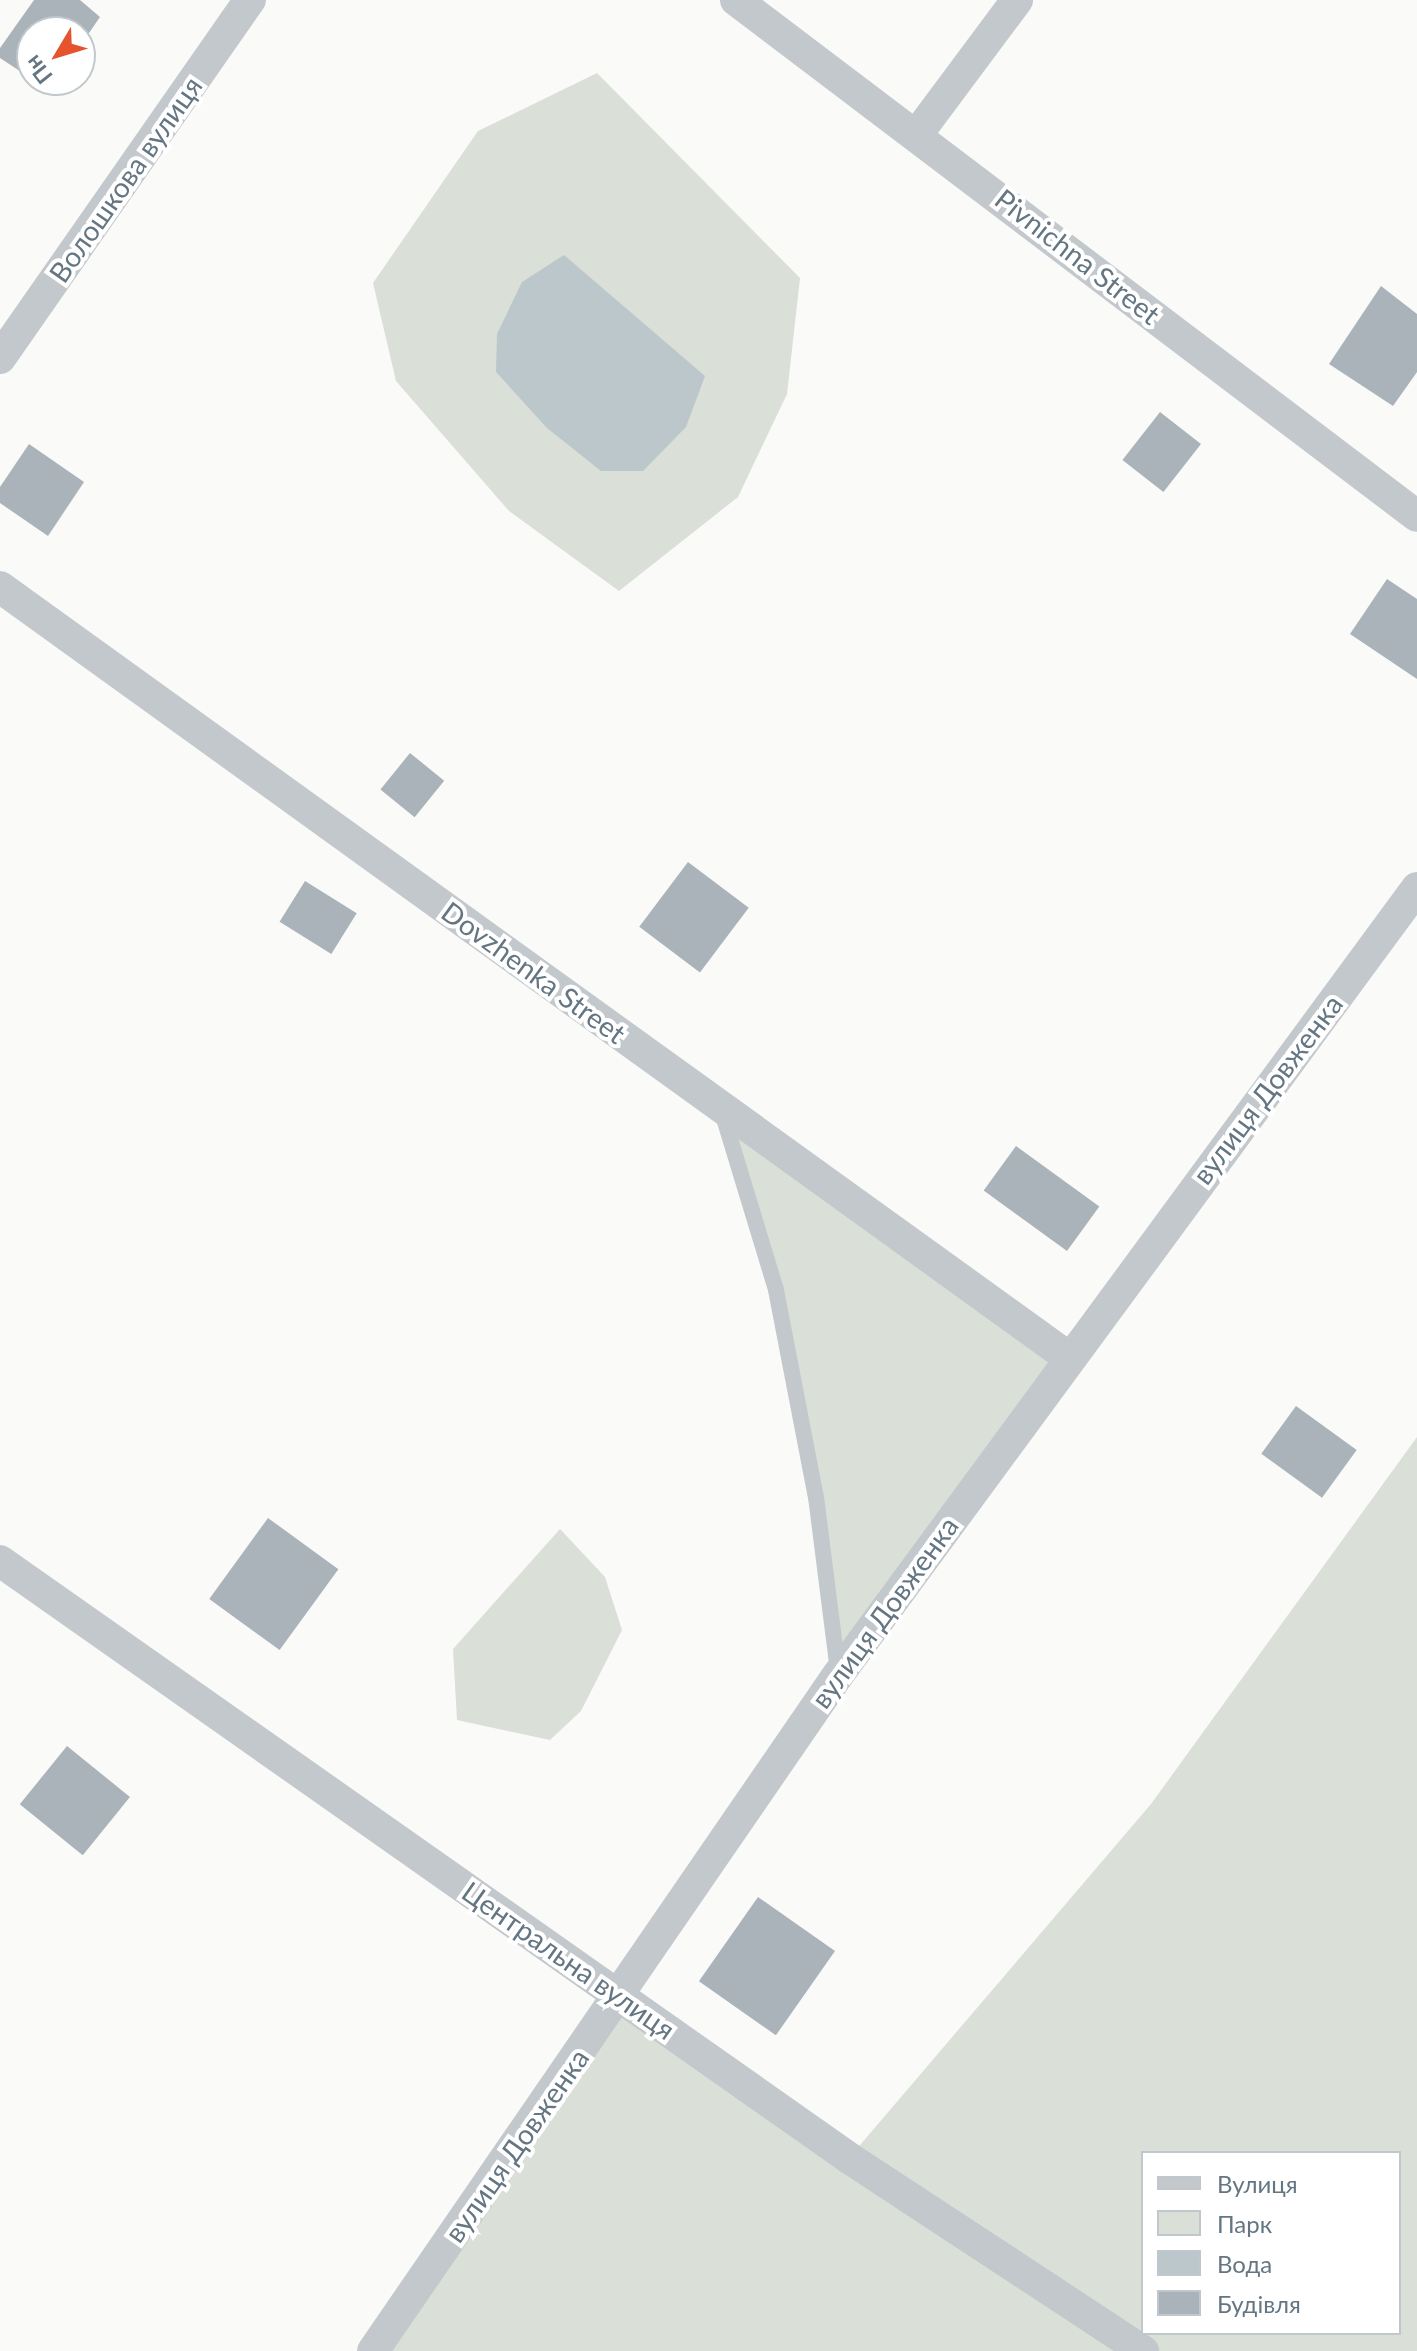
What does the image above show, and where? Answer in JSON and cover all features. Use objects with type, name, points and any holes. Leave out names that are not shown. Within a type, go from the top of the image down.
[{"type":"street","name":"Волошкова вулиця","points":[[0,358],[250,0]]},
{"type":"street","name":"Pivnichna Street","points":[[736,0],[918,133],[1417,516]]},
{"type":"street","points":[[918,133],[1017,0]]},
{"type":"street","name":"Dovzhenka Street","points":[[0,587],[1068,1357]]},
{"type":"street","name":"вулиця Довженка","points":[[373,2351],[838,1675],[1068,1357],[1417,888]]},
{"type":"street","name":"Центральна вулиця","points":[[0,1561],[849,2158],[1143,2351]]},
{"type":"lane","points":[[720,1106],[776,1290],[816,1497],[838,1675]]},
{"type":"green space","points":[[597,73],[800,278],[787,394],[738,497],[619,591],[509,511],[396,381],[373,283],[478,131]]},
{"type":"green space","points":[[720,1106],[1059,1369],[838,1675],[776,1290]]},
{"type":"green space","points":[[1417,1437],[1417,2351],[358,2351],[620,1996],[849,2158],[1151,1804]]},
{"type":"green space","points":[[560,1529],[605,1577],[622,1630],[581,1711],[550,1740],[457,1720],[453,1649]]},
{"type":"water","points":[[564,255],[705,376],[686,427],[643,471],[601,471],[547,428],[496,372],[497,334],[522,282]]},
{"type":"building","points":[[34,0],[80,0],[100,17],[96,23],[96,16],[23,16]]},
{"type":"building","points":[[16,25],[16,68],[0,58],[0,48]]},
{"type":"building","points":[[1381,286],[1417,314],[1417,372],[1393,406],[1329,364]]},
{"type":"building","points":[[1160,412],[1201,444],[1163,492],[1122,460]]},
{"type":"building","points":[[29,444],[84,482],[48,536],[0,503],[0,487]]},
{"type":"building","points":[[1387,579],[1417,599],[1417,679],[1350,634]]},
{"type":"building","points":[[410,753],[444,781],[415,817],[380,790]]},
{"type":"building","points":[[688,862],[749,908],[700,972],[639,927]]},
{"type":"building","points":[[305,881],[357,913],[331,954],[280,922]]},
{"type":"building","points":[[1016,1146],[1099,1207],[1067,1251],[984,1190]]},
{"type":"building","points":[[1296,1406],[1357,1450],[1322,1498],[1261,1454]]},
{"type":"building","points":[[268,1518],[338,1569],[280,1650],[209,1599]]},
{"type":"building","points":[[67,1746],[130,1797],[83,1855],[20,1804]]},
{"type":"building","points":[[758,1897],[835,1951],[776,2035],[699,1981]]}]
